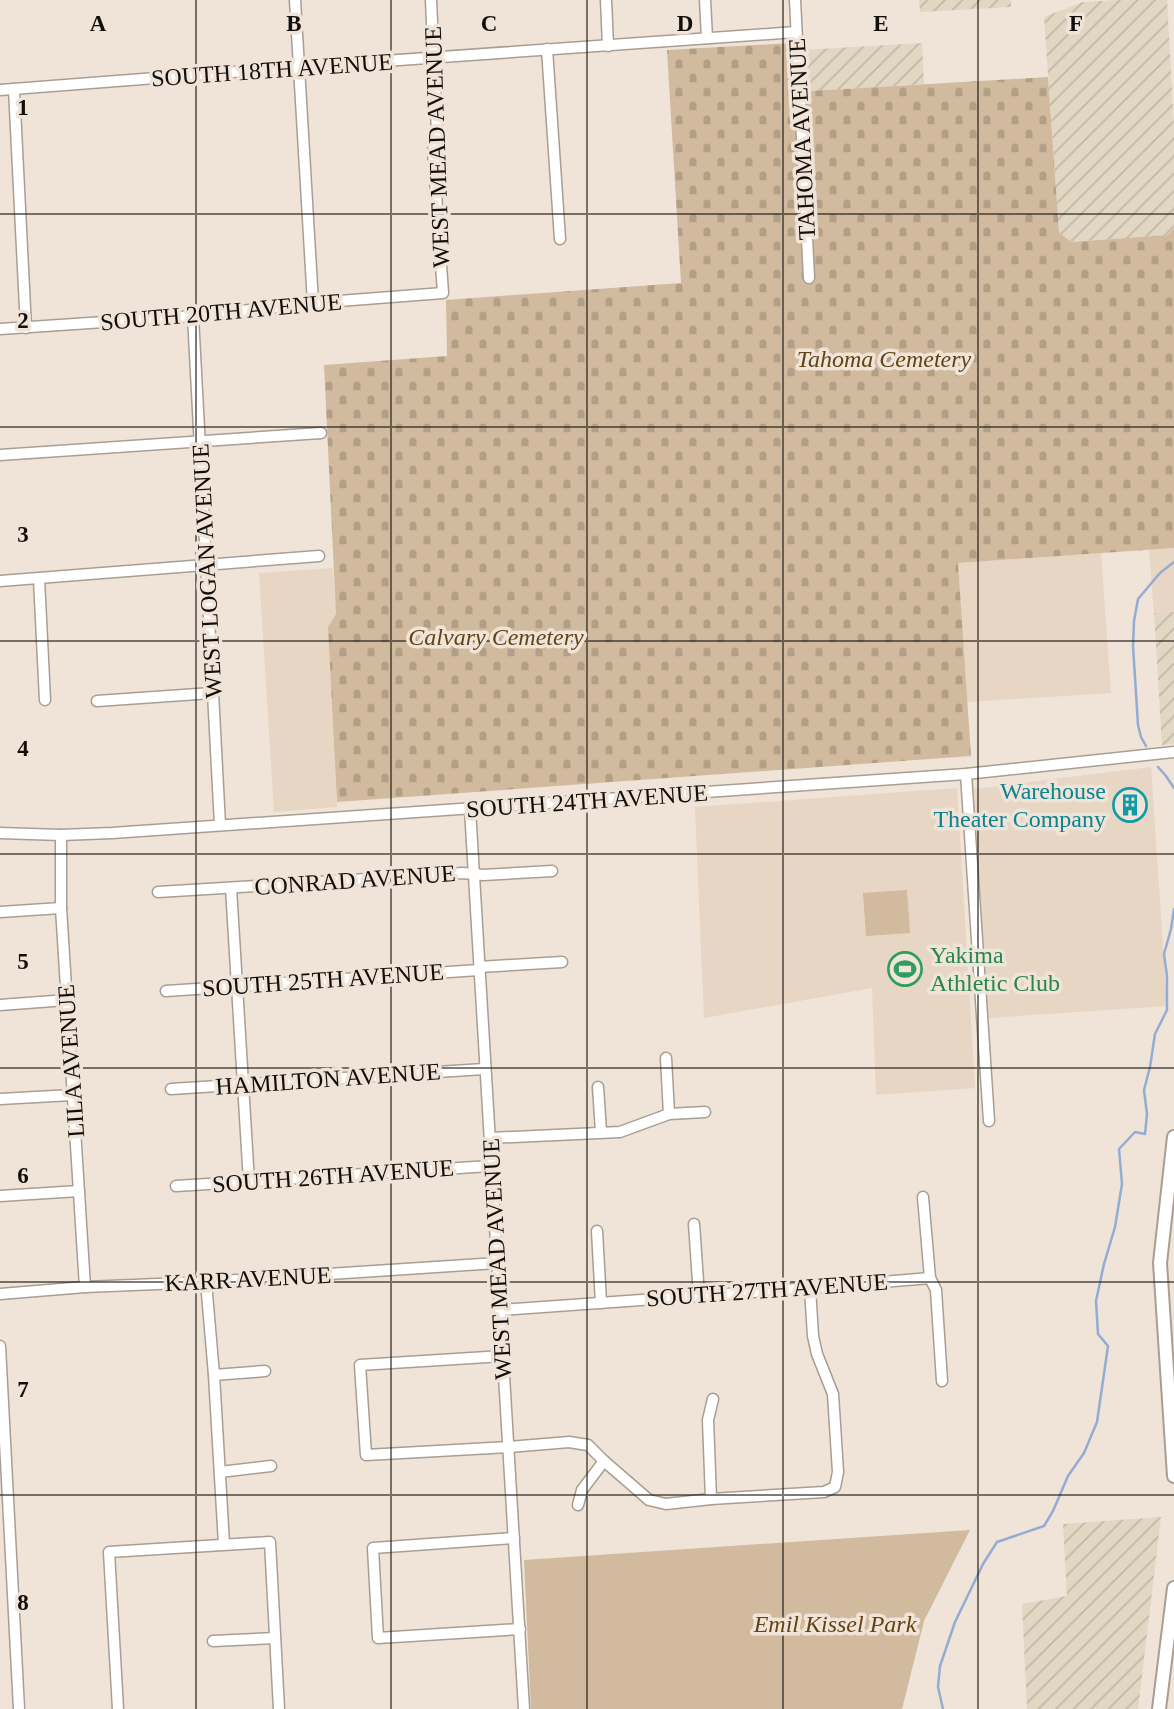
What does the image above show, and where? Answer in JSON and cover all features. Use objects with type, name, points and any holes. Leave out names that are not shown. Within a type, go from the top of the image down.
[{"type":"main road","points":[[1174,1138],[1160,1264],[1174,1476]]},
{"type":"main road","points":[[1159,1709],[1174,1587]]},
{"type":"street","points":[[295,0],[313,303]]},
{"type":"street","name":"WEST MEAD AVENUE","points":[[431,0],[437,132],[433,151],[443,293]]},
{"type":"street","points":[[606,0],[608,46]]},
{"type":"street","points":[[705,0],[707,38]]},
{"type":"street","name":"TAHOMA AVENUE","points":[[795,0],[808,278]]},
{"type":"street","name":"SOUTH 18TH AVENUE","points":[[0,90],[796,33]]},
{"type":"street","points":[[547,49],[560,239]]},
{"type":"street","points":[[15,89],[26,328]]},
{"type":"street","name":"SOUTH 20TH AVENUE","points":[[0,329],[193,316],[443,293]]},
{"type":"street","name":"WEST LOGAN AVENUE","points":[[193,316],[220,825]]},
{"type":"street","points":[[0,455],[321,433]]},
{"type":"street","points":[[0,581],[319,556]]},
{"type":"street","points":[[38,579],[46,700]]},
{"type":"street","points":[[97,701],[212,693]]},
{"type":"street","name":"SOUTH 24TH AVENUE","points":[[0,833],[113,834],[966,774],[1174,752]]},
{"type":"street","points":[[966,774],[989,1121]]},
{"type":"street","name":"WEST MEAD AVENUE","points":[[470,809],[524,1709]]},
{"type":"street","name":"LILA AVENUE","points":[[61,835],[61,908],[85,1287]]},
{"type":"street","name":"CONRAD AVENUE","points":[[158,892],[552,871]]},
{"type":"street","points":[[231,888],[248,1182]]},
{"type":"street","points":[[0,912],[61,908]]},
{"type":"street","name":"SOUTH 25TH AVENUE","points":[[166,991],[562,962]]},
{"type":"street","points":[[0,1005],[67,1000]]},
{"type":"street","points":[[666,1058],[669,1114]]},
{"type":"street","name":"HAMILTON AVENUE","points":[[171,1089],[485,1069]]},
{"type":"street","points":[[598,1087],[601,1132]]},
{"type":"street","points":[[0,1099],[72,1095]]},
{"type":"street","points":[[490,1138],[620,1132],[669,1114],[705,1112]]},
{"type":"street","name":"SOUTH 26TH AVENUE","points":[[176,1186],[491,1166]]},
{"type":"street","points":[[0,1196],[79,1191]]},
{"type":"street","points":[[923,1197],[930,1278],[936,1290],[942,1381]]},
{"type":"street","points":[[694,1224],[699,1296]]},
{"type":"street","points":[[597,1231],[601,1303]]},
{"type":"street","name":"KARR AVENUE","points":[[0,1294],[497,1263]]},
{"type":"street","name":"SOUTH 27TH AVENUE","points":[[500,1310],[930,1278]]},
{"type":"street","points":[[205,1282],[214,1375],[224,1544]]},
{"type":"street","points":[[503,1356],[360,1365],[366,1455],[569,1442],[588,1445],[649,1500],[666,1504],[824,1492],[835,1487],[838,1472],[833,1394],[813,1336],[810,1288]]},
{"type":"street","points":[[0,1346],[4,1520],[19,1709]]},
{"type":"street","points":[[214,1375],[265,1371]]},
{"type":"street","points":[[711,1499],[708,1420],[713,1399]]},
{"type":"street","points":[[578,1505],[582,1490],[604,1461]]},
{"type":"street","points":[[220,1472],[271,1466]]},
{"type":"street","points":[[514,1538],[373,1548],[378,1638],[520,1629]]},
{"type":"street","points":[[118,1709],[109,1552],[270,1542],[279,1709]]},
{"type":"street","points":[[213,1641],[275,1637]]},
{"type":"shaded area","points":[[919,0],[1011,0],[1011,7],[920,12]]},
{"type":"shaded area","points":[[1167,0],[1174,128],[1174,228],[1169,235],[1071,242],[1059,232],[1044,17],[1083,2]]},
{"type":"shaded area","points":[[922,43],[924,84],[805,92],[802,50]]},
{"type":"shaded area","points":[[1174,548],[1174,612],[1154,613],[1149,550]]},
{"type":"shaded area","points":[[1101,553],[1111,693],[967,702],[958,563]]},
{"type":"shaded area","points":[[333,568],[336,614],[328,627],[337,807],[274,812],[259,573]]},
{"type":"shaded area","points":[[1174,612],[1174,744],[1162,745],[1154,613]]},
{"type":"shaded area","points":[[1151,767],[1167,1006],[988,1018],[974,789]]},
{"type":"shaded area","points":[[957,788],[975,1088],[876,1095],[872,988],[704,1018],[695,807]]},
{"type":"shaded area","points":[[1161,1517],[1138,1709],[1027,1709],[1022,1604],[1067,1596],[1063,1524]]},
{"type":"green space","name":"Tahoma Cemetery","points":[[791,43],[795,92],[1048,77],[1059,232],[1071,242],[1168,235],[1174,228],[1174,548],[958,563],[971,756],[337,802],[328,627],[336,614],[324,365],[447,356],[446,300],[681,283],[667,50]]},
{"type":"green space","points":[[907,890],[910,933],[866,936],[863,893]]},
{"type":"green space","name":"Emil Kissel Park","points":[[970,1530],[924,1621],[902,1709],[531,1709],[524,1560]]},
{"type":"waterway","points":[[1146,746],[1138,725],[1134,621],[1138,599],[1160,573],[1174,562]]},
{"type":"waterway","points":[[1158,767],[1174,788]]},
{"type":"waterway","points":[[943,1709],[938,1687],[940,1666],[955,1622],[983,1564],[997,1542],[1044,1526],[1068,1476],[1084,1453],[1097,1422],[1108,1346],[1098,1334],[1096,1301],[1115,1227],[1122,1184],[1119,1149],[1135,1132],[1145,1134],[1147,1114],[1144,1090],[1155,1034],[1167,1010],[1164,954],[1174,909]]},
{"type":"place","name":"Warehouse Theater Company","points":[[1130,805]]},
{"type":"place","name":"Yakima Athletic Club","points":[[905,969]]},
{"type":"park label","name":"Calvary Cemetery","points":[[496,637]]}]
